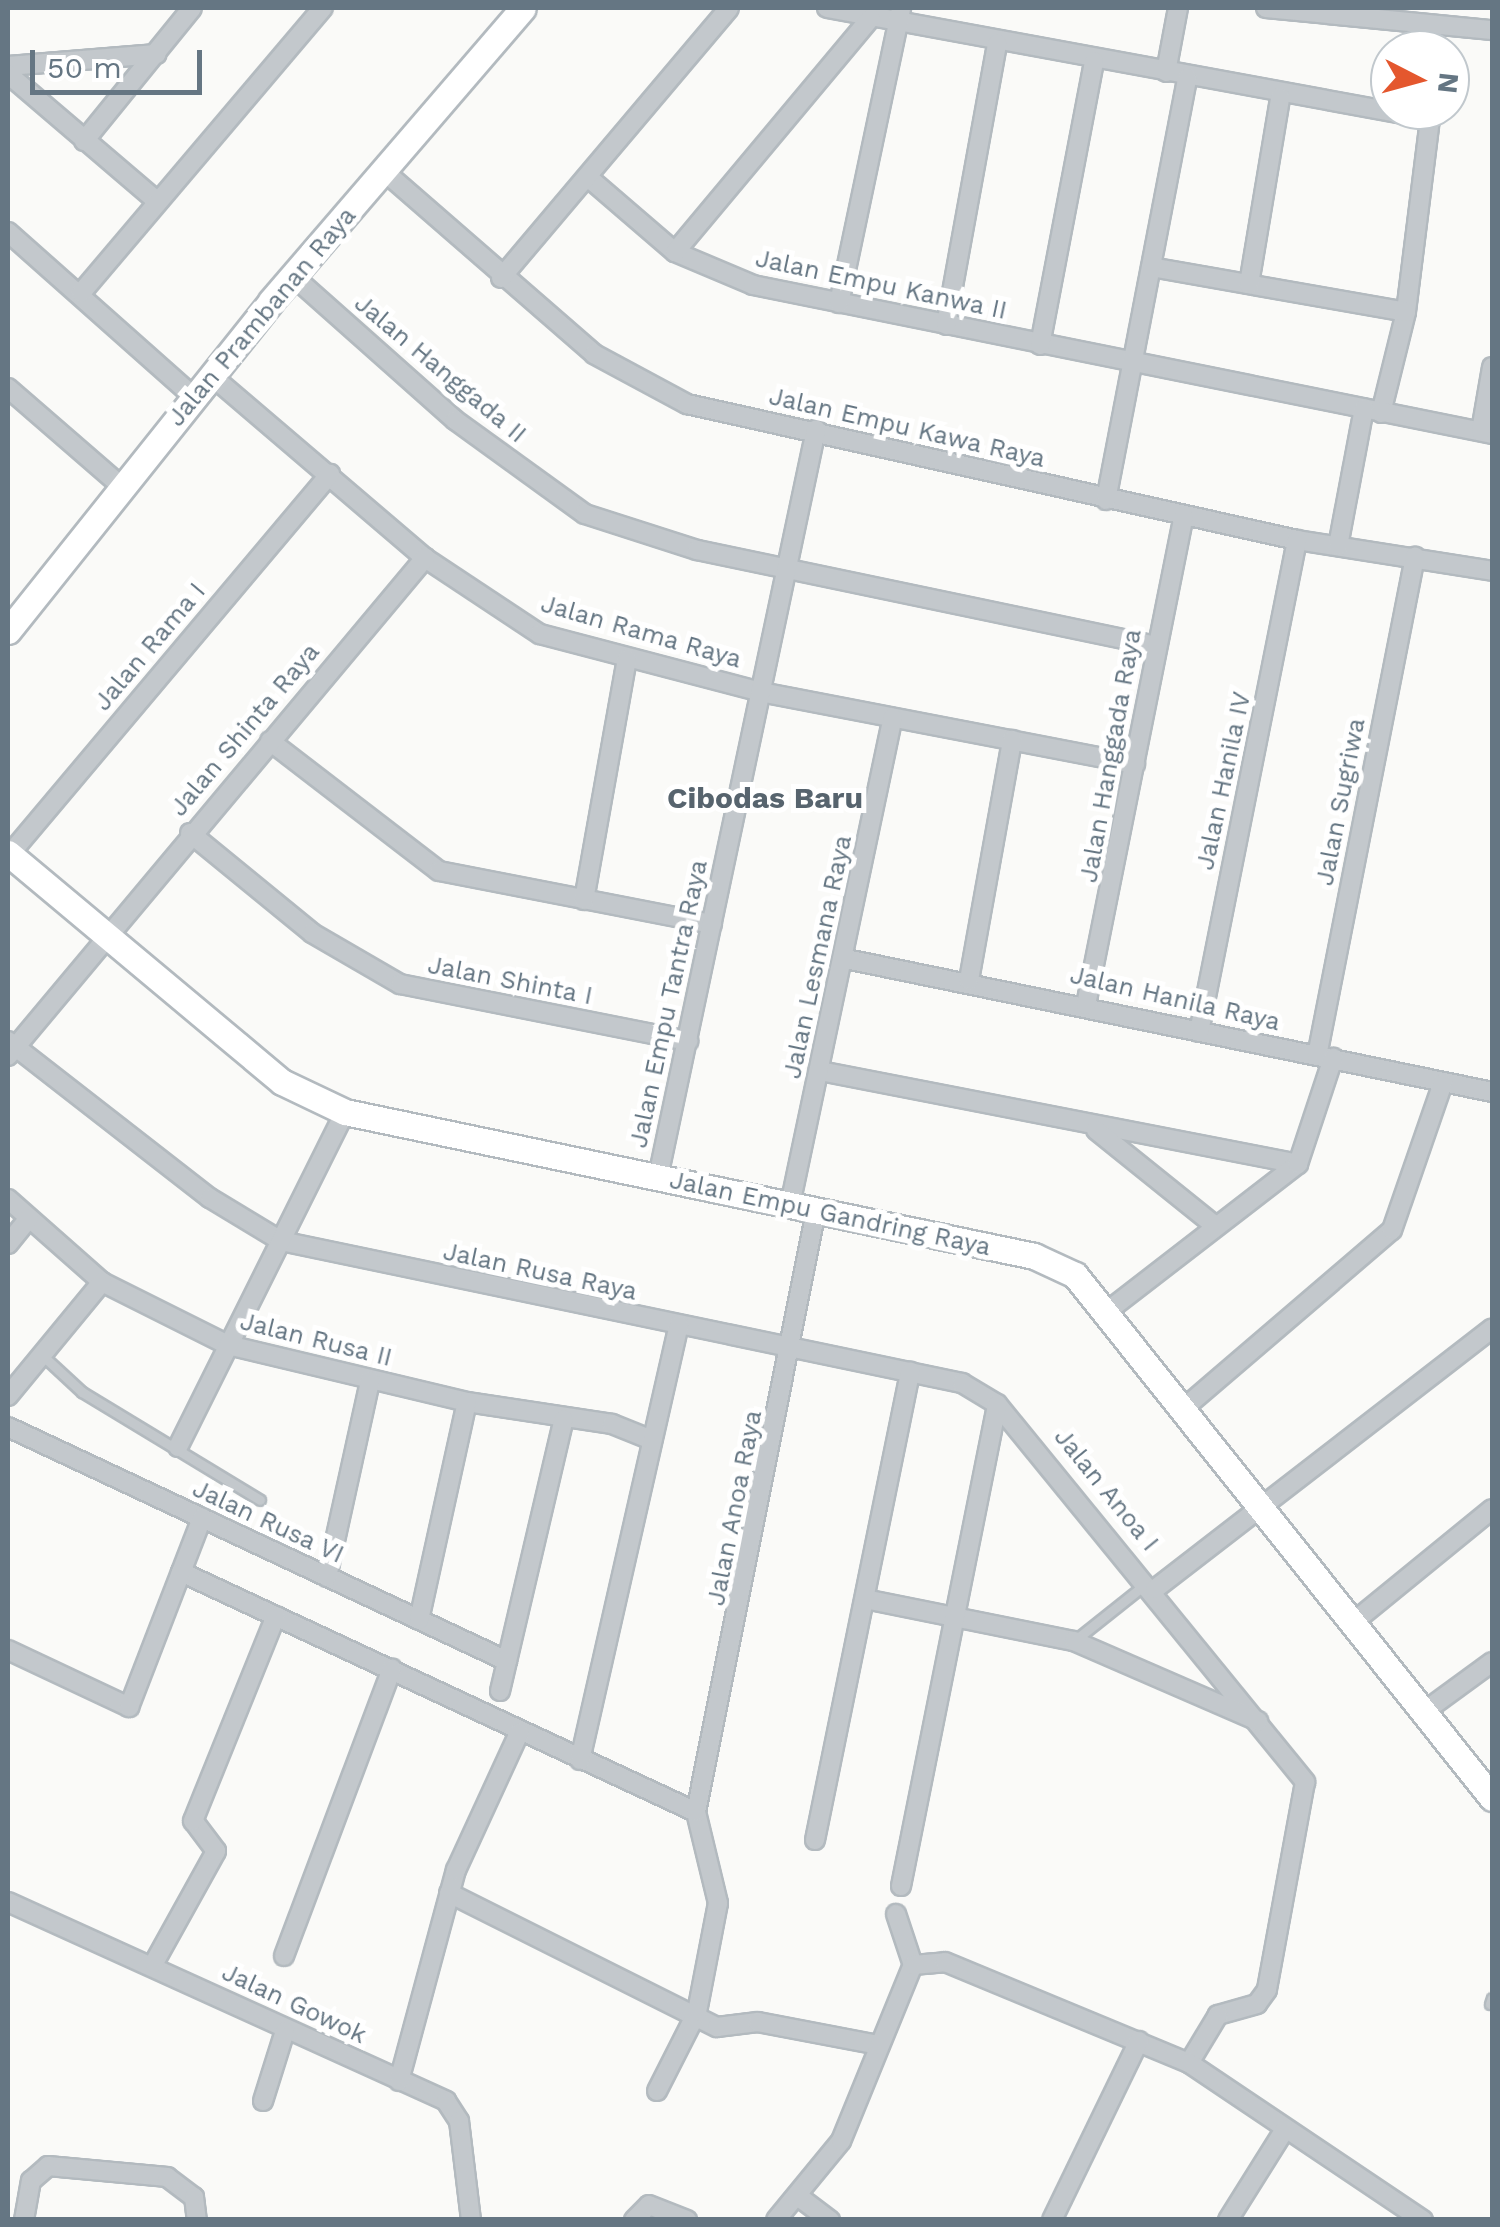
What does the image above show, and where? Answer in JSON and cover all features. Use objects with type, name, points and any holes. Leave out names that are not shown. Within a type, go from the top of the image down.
[{"type":"street","points":[[84,141],[192,8]]},
{"type":"street","points":[[81,293],[323,8]]},
{"type":"street","name":"Jalan Prambanan Raya","points":[[8,631],[194,397],[523,8]]},
{"type":"street","points":[[501,278],[590,179],[729,8]]},
{"type":"street","points":[[827,8],[871,18],[899,16],[997,44],[1166,72],[1280,98],[1430,119],[1406,312],[1373,410],[1338,546]]},
{"type":"street","points":[[1166,72],[1178,8]]},
{"type":"street","points":[[1266,8],[1492,30]]},
{"type":"street","points":[[1457,28],[1460,8]]},
{"type":"street","points":[[839,303],[899,16]]},
{"type":"street","points":[[676,252],[871,18]]},
{"type":"street","points":[[946,325],[997,44]]},
{"type":"street","points":[[8,66],[157,54]]},
{"type":"street","points":[[1040,345],[1094,61]]},
{"type":"street","points":[[8,74],[158,202]]},
{"type":"street","points":[[1106,500],[1186,78]]},
{"type":"street","points":[[1249,284],[1280,98]]},
{"type":"street","name":"Jalan Empu Kawa Raya","points":[[386,172],[501,278],[642,386],[1106,500],[1297,540],[1492,571]]},
{"type":"street","name":"Jalan Empu Kanwa II","points":[[590,179],[676,252],[753,286],[1487,432]]},
{"type":"street","points":[[8,232],[194,397]]},
{"type":"street","points":[[1151,267],[1406,312]]},
{"type":"street","name":"Jalan Hanggada II","points":[[294,277],[455,420],[585,514],[784,569],[1156,646]]},
{"type":"street","points":[[1487,432],[1492,368]]},
{"type":"street","name":"Jalan Rama Raya","points":[[213,377],[425,558],[540,634],[761,692],[1135,764]]},
{"type":"street","points":[[8,388],[121,486]]},
{"type":"street","name":"Jalan Empu Tantra Raya","points":[[658,1178],[816,430]]},
{"type":"street","name":"Jalan Rama I","points":[[8,853],[330,474]]},
{"type":"street","name":"Jalan Hanggada Raya","points":[[1086,1005],[1184,516]]},
{"type":"street","name":"Jalan Hanila IV","points":[[1199,1032],[1297,540]]},
{"type":"street","name":"Jalan Sugriwa","points":[[1298,1164],[1325,1057],[1415,557]]},
{"type":"street","name":"Jalan Shinta Raya","points":[[10,1048],[425,558]]},
{"type":"street","points":[[584,900],[626,659]]},
{"type":"street","name":"Jalan Lesmana Raya","points":[[790,1205],[846,959],[893,718]]},
{"type":"street","points":[[969,980],[1012,740]]},
{"type":"street","points":[[270,741],[439,871],[712,924]]},
{"type":"street","name":"Jalan Shinta I","points":[[190,833],[312,933],[400,984],[688,1041]]},
{"type":"street","name":"Jalan Empu Gandring Raya","points":[[8,853],[282,1082],[346,1112],[1034,1256],[1075,1275],[1421,1714],[1492,1798]]},
{"type":"street","name":"Jalan Hanila Raya","points":[[846,959],[969,980],[1492,1092]]},
{"type":"street","points":[[10,1048],[281,1241]]},
{"type":"street","points":[[820,1070],[1095,1129],[1298,1164]]},
{"type":"street","points":[[1183,1408],[1392,1230],[1443,1083]]},
{"type":"street","points":[[178,1447],[346,1112]]},
{"type":"street","points":[[1095,1129],[1213,1224]]},
{"type":"street","points":[[1104,1313],[1213,1224],[1298,1164]]},
{"type":"street","name":"Jalan Rusa II","points":[[8,1198],[102,1282],[228,1345],[370,1381],[652,1440]]},
{"type":"street","name":"Jalan Anoa Raya","points":[[696,1812],[816,1210]]},
{"type":"street","points":[[8,1244],[29,1218]]},
{"type":"street","name":"Jalan Rusa Raya","points":[[281,1241],[790,1346]]},
{"type":"street","points":[[8,1396],[102,1282]]},
{"type":"street","points":[[580,1760],[679,1326]]},
{"type":"street","points":[[1152,1585],[1264,1510],[1492,1329]]},
{"type":"street","name":"Jalan Anoa I","points":[[790,1346],[962,1384],[998,1404],[1152,1585],[1264,1724],[1305,1782],[1267,1990],[1257,2004],[1218,2015],[1189,2063]]},
{"type":"street","points":[[814,1840],[910,1372]]},
{"type":"street","points":[[327,1578],[370,1381]]},
{"type":"street","points":[[418,1620],[467,1402]]},
{"type":"street","points":[[901,1886],[998,1404]]},
{"type":"street","points":[[500,1691],[564,1419]]},
{"type":"street","name":"Jalan Rusa VI","points":[[8,1427],[507,1661]]},
{"type":"street","points":[[1350,1624],[1492,1510]]},
{"type":"street","points":[[8,1650],[129,1706],[202,1518]]},
{"type":"street","points":[[181,1572],[696,1812],[718,1898],[697,2012],[658,2091]]},
{"type":"street","points":[[865,1599],[956,1612],[1074,1641],[1264,1724]]},
{"type":"street","points":[[154,1963],[216,1851],[193,1821],[276,1616]]},
{"type":"street","points":[[1421,1714],[1492,1662]]},
{"type":"street","points":[[284,1956],[392,1670]]},
{"type":"street","points":[[399,2080],[449,1893],[518,1732]]},
{"type":"street","points":[[449,1893],[729,2030],[758,2022],[878,2045]]},
{"type":"street","name":"Jalan Gowok","points":[[8,1902],[154,1963],[285,2031],[399,2080],[455,2110],[471,2220]]},
{"type":"street","points":[[776,2220],[799,2197],[841,2141],[913,1965],[896,1914]]},
{"type":"street","points":[[913,1965],[945,1962],[1189,2063],[1423,2220]]},
{"type":"street","points":[[263,2102],[285,2031]]},
{"type":"street","points":[[1052,2220],[1139,2041]]},
{"type":"street","points":[[1228,2220],[1285,2129]]},
{"type":"street","points":[[24,2220],[30,2182],[48,2166],[167,2178],[194,2197],[197,2220]]},
{"type":"street","points":[[799,2197],[830,2220]]},
{"type":"street","points":[[634,2220],[649,2205],[687,2220]]},
{"type":"lane","points":[[42,1354],[82,1392],[260,1500]]},
{"type":"lane","points":[[1074,1641],[1152,1585]]},
{"type":"district","name":"Cibodas Baru","points":[[765,798]]}]
